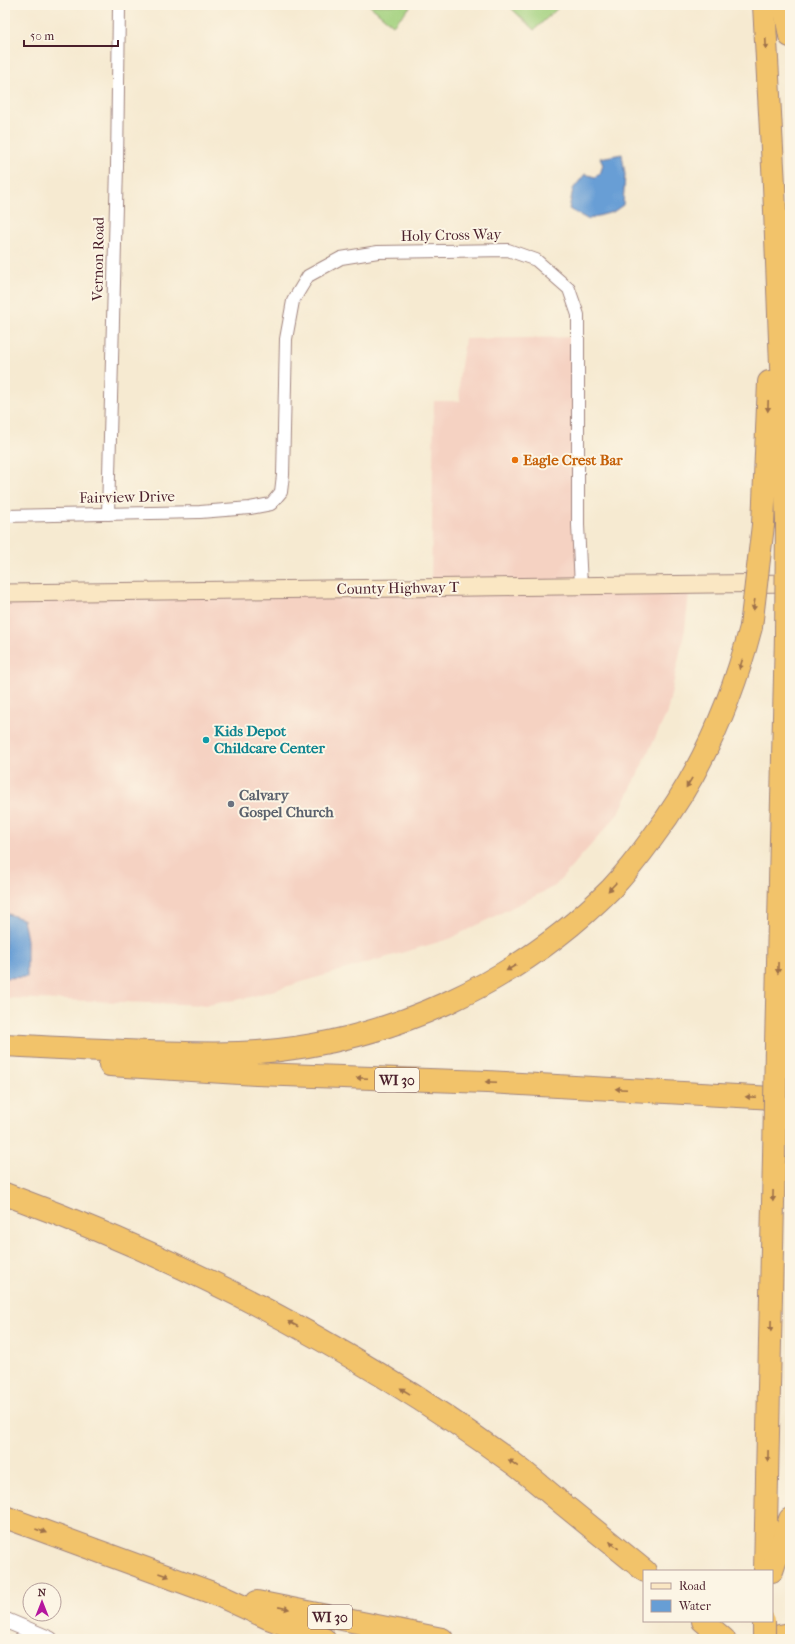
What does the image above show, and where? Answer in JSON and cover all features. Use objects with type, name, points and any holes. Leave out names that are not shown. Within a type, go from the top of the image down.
[{"type":"highway","points":[[764,5],[774,185],[788,521],[765,1570]]},
{"type":"highway","points":[[784,5],[790,36]]},
{"type":"highway","points":[[5,1046],[197,1054],[272,1050],[340,1040],[413,1018],[448,1004],[521,962],[558,936],[612,888],[644,850],[691,780],[714,736],[735,682],[751,627],[759,574],[763,525],[774,185]]},
{"type":"highway","name":"WI 30","points":[[5,1056],[87,1064],[256,1074],[487,1082],[790,1099]]},
{"type":"highway","points":[[5,1194],[97,1231],[188,1272],[296,1326],[352,1358],[452,1421],[516,1465],[644,1570]]},
{"type":"highway","name":"WI 30","points":[[5,1517],[218,1595],[442,1639]]},
{"type":"highway","points":[[773,1570],[790,1519]]},
{"type":"highway","points":[[218,1595],[268,1618],[324,1639]]},
{"type":"highway","points":[[704,1622],[724,1639]]},
{"type":"highway","points":[[764,1622],[764,1639],[790,1634]]},
{"type":"main road","name":"County Highway T","points":[[5,593],[790,583]]},
{"type":"street","name":"Vernon Road","points":[[108,514],[117,159],[119,5]]},
{"type":"street","name":"Holy Cross Way","points":[[250,508],[271,504],[281,492],[283,475],[286,339],[293,301],[308,276],[341,258],[378,252],[508,250],[536,260],[569,289],[578,315],[578,525],[581,586]]},
{"type":"street","name":"Fairview Drive","points":[[5,516],[200,512],[250,508]]},
{"type":"street","points":[[5,1620],[50,1639]]},
{"type":"shaded area","points":[[578,337],[581,586],[690,585],[685,629],[667,713],[619,813],[555,886],[449,939],[247,998],[207,1005],[5,998],[5,593],[431,588],[434,401],[460,401],[459,379],[465,339]]},
{"type":"green space","points":[[369,5],[412,5],[393,25]]},
{"type":"green space","points":[[508,5],[555,5],[558,8],[534,30]]},
{"type":"water","points":[[622,154],[625,175],[623,205],[613,212],[587,219],[569,209],[573,189],[585,174],[595,177],[600,174],[603,165],[600,158]]},
{"type":"water","points":[[5,913],[23,919],[27,940],[27,977],[5,978]]},
{"type":"place","name":"Eagle Crest Bar","points":[[515,460]]},
{"type":"place","name":"Kids Depot Childcare Center","points":[[206,740]]},
{"type":"place","name":"Calvary Gospel Church","points":[[231,804]]}]
